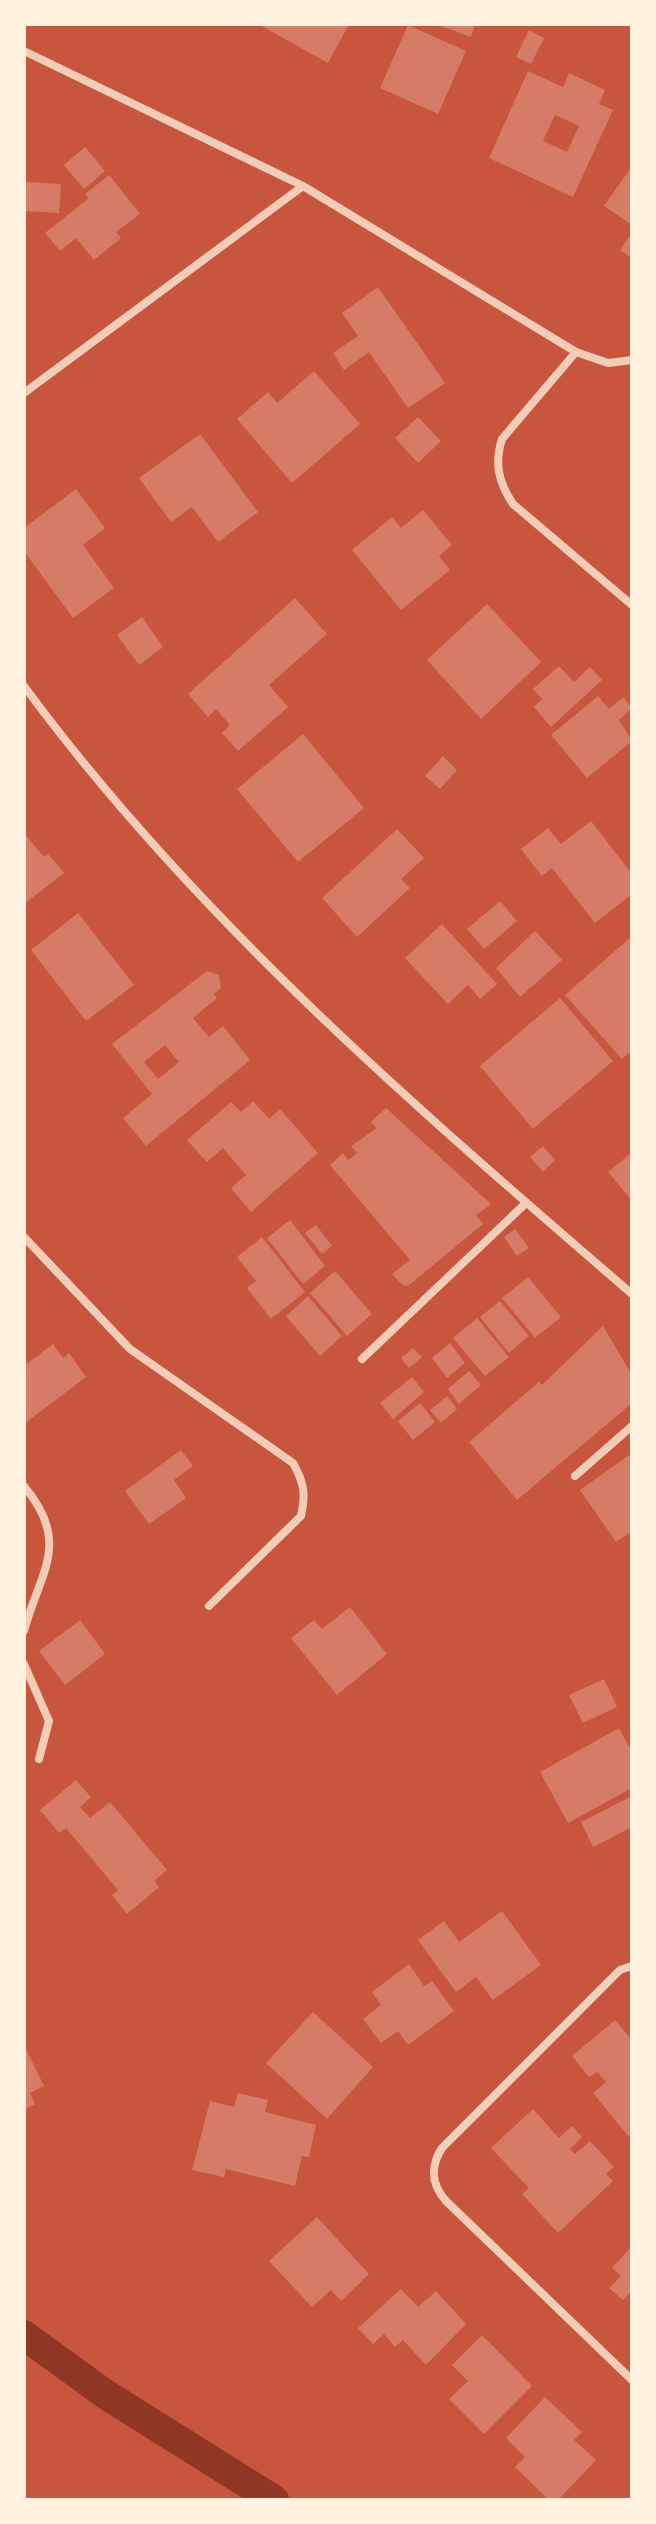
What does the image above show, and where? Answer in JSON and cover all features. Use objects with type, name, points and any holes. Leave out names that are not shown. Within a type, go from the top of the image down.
[{"type":"street","points":[[24,51],[303,186],[576,352],[608,363],[632,360]]},
{"type":"street","points":[[24,393],[303,186]]},
{"type":"street","points":[[576,352],[502,439],[497,455],[498,472],[513,504],[632,605]]},
{"type":"street","points":[[24,686],[117,807],[207,906],[451,1138],[632,1294]]},
{"type":"street","points":[[362,1359],[526,1203]]},
{"type":"street","points":[[24,1237],[130,1349],[293,1463],[303,1480],[305,1498],[301,1516],[209,1606]]},
{"type":"street","points":[[575,1476],[632,1426]]},
{"type":"street","points":[[24,1486],[47,1522],[51,1543],[49,1566],[24,1631]]},
{"type":"street","points":[[24,1664],[49,1721],[39,1759]]},
{"type":"street","points":[[632,1966],[620,1970],[442,2148],[433,2170],[434,2181],[446,2201],[632,2380]]},
{"type":"building","points":[[258,24],[349,24],[328,63]]},
{"type":"building","points":[[435,24],[475,24],[471,37]]},
{"type":"building","points":[[408,25],[466,51],[438,114],[380,88]]},
{"type":"building","points":[[529,30],[544,38],[531,64],[516,57]]},
{"type":"building","points":[[528,71],[563,87],[569,73],[605,90],[599,104],[613,110],[573,197],[489,158]],"holes":[[[555,115],[579,126],[567,152],[543,141]]]},
{"type":"building","points":[[85,147],[105,171],[84,189],[64,165]]},
{"type":"building","points":[[632,166],[632,225],[604,206]]},
{"type":"building","points":[[109,175],[140,214],[116,232],[121,238],[94,260],[76,238],[60,251],[45,233],[89,198],[85,194]]},
{"type":"building","points":[[24,182],[61,184],[59,213],[24,211]]},
{"type":"building","points":[[632,232],[632,258],[620,250]]},
{"type":"building","points":[[378,287],[445,383],[408,408],[369,352],[344,370],[333,353],[358,336],[342,313]]},
{"type":"building","points":[[314,371],[360,424],[292,483],[237,419],[268,392],[277,403]]},
{"type":"building","points":[[418,417],[441,441],[418,463],[395,438]]},
{"type":"building","points":[[200,434],[258,512],[218,542],[192,507],[171,522],[139,478]]},
{"type":"building","points":[[76,489],[105,528],[83,545],[114,588],[73,618],[24,551],[24,528]]},
{"type":"building","points":[[423,510],[452,545],[439,556],[450,570],[401,610],[352,550],[392,517],[401,528]]},
{"type":"building","points":[[295,598],[327,634],[269,685],[288,707],[238,751],[222,733],[230,725],[216,709],[208,717],[188,694]]},
{"type":"building","points":[[487,604],[541,662],[481,719],[427,660]]},
{"type":"building","points":[[142,617],[163,647],[139,665],[117,635]]},
{"type":"building","points":[[559,666],[574,682],[590,667],[602,680],[551,727],[534,707],[542,699],[533,689]]},
{"type":"building","points":[[598,696],[609,709],[623,697],[632,708],[619,720],[632,741],[587,778],[551,735]]},
{"type":"building","points":[[303,734],[364,808],[298,862],[237,789]]},
{"type":"building","points":[[443,756],[457,770],[440,789],[425,776]]},
{"type":"building","points":[[591,821],[632,874],[632,894],[595,923],[552,868],[542,876],[521,849],[548,828],[561,844]]},
{"type":"building","points":[[397,829],[424,858],[401,879],[410,888],[357,937],[322,898]]},
{"type":"building","points":[[24,833],[44,857],[48,854],[64,873],[24,904]]},
{"type":"building","points":[[500,901],[517,921],[484,949],[467,929]]},
{"type":"building","points":[[78,913],[134,985],[86,1021],[31,950]]},
{"type":"building","points":[[442,924],[497,984],[480,999],[468,985],[448,1004],[405,958]]},
{"type":"building","points":[[535,931],[562,960],[520,997],[496,968]]},
{"type":"building","points":[[632,936],[632,1050],[622,1059],[565,995]]},
{"type":"building","points":[[207,971],[219,975],[221,988],[214,994],[217,998],[193,1018],[209,1037],[223,1026],[250,1060],[146,1146],[123,1118],[152,1094],[112,1044]],"holes":[[[165,1045],[179,1062],[158,1079],[144,1062]]]},
{"type":"building","points":[[560,998],[613,1061],[533,1129],[480,1066]]},
{"type":"building","points":[[253,1101],[269,1119],[280,1109],[318,1153],[251,1212],[231,1188],[246,1175],[223,1148],[207,1162],[187,1140],[231,1102],[241,1112]]},
{"type":"building","points":[[386,1108],[491,1204],[476,1215],[483,1224],[408,1286],[392,1274],[410,1260],[330,1165],[343,1153],[348,1160],[357,1153],[351,1146],[377,1128],[371,1122]]},
{"type":"building","points":[[543,1146],[555,1160],[543,1172],[530,1157]]},
{"type":"building","points":[[632,1152],[632,1201],[608,1172]]},
{"type":"building","points":[[290,1220],[325,1266],[303,1284],[267,1238]]},
{"type":"building","points":[[316,1225],[332,1246],[322,1254],[305,1233]]},
{"type":"building","points":[[515,1229],[529,1248],[517,1256],[504,1237]]},
{"type":"building","points":[[262,1237],[305,1292],[271,1319],[247,1288],[256,1281],[237,1257]]},
{"type":"building","points":[[335,1271],[372,1314],[347,1336],[310,1293]]},
{"type":"building","points":[[528,1277],[561,1317],[535,1338],[502,1298]]},
{"type":"building","points":[[308,1296],[342,1336],[320,1356],[286,1316]]},
{"type":"building","points":[[500,1301],[529,1336],[509,1353],[480,1317]]},
{"type":"building","points":[[477,1318],[509,1357],[485,1376],[453,1338]]},
{"type":"building","points":[[603,1326],[632,1375],[632,1403],[517,1500],[469,1442],[539,1382],[542,1385]]},
{"type":"building","points":[[450,1343],[465,1363],[447,1378],[432,1358]]},
{"type":"building","points":[[53,1344],[63,1358],[69,1353],[86,1377],[24,1424],[24,1366]]},
{"type":"building","points":[[413,1348],[422,1357],[409,1368],[401,1358]]},
{"type":"building","points":[[469,1371],[481,1385],[459,1404],[448,1389]]},
{"type":"building","points":[[412,1377],[424,1392],[393,1419],[380,1403]]},
{"type":"building","points":[[447,1396],[457,1409],[441,1423],[430,1410]]},
{"type":"building","points":[[420,1403],[435,1422],[413,1440],[398,1421]]},
{"type":"building","points":[[181,1450],[193,1466],[174,1480],[186,1498],[149,1524],[125,1491]]},
{"type":"building","points":[[632,1453],[632,1531],[616,1542],[580,1490]]},
{"type":"building","points":[[350,1607],[387,1654],[337,1695],[291,1638],[314,1620],[322,1629]]},
{"type":"building","points":[[80,1620],[105,1654],[65,1685],[39,1651]]},
{"type":"building","points":[[604,1679],[617,1707],[583,1723],[569,1695]]},
{"type":"building","points":[[619,1728],[632,1752],[632,1788],[568,1823],[540,1772]]},
{"type":"building","points":[[76,1780],[91,1797],[80,1807],[90,1818],[110,1802],[167,1870],[154,1881],[159,1887],[127,1914],[112,1895],[118,1890],[66,1828],[59,1833],[40,1810]]},
{"type":"building","points":[[632,1796],[632,1827],[593,1847],[581,1822]]},
{"type":"building","points":[[502,1911],[541,1965],[493,2000],[476,1977],[456,1992],[418,1940],[444,1921],[459,1942]]},
{"type":"building","points":[[409,1964],[424,1986],[432,1981],[454,2011],[408,2045],[398,2031],[381,2043],[363,2019],[381,2005],[372,1992]]},
{"type":"building","points":[[313,2012],[373,2067],[327,2119],[266,2063]]},
{"type":"building","points":[[615,2020],[632,2040],[632,2133],[628,2136],[593,2093],[606,2082],[597,2072],[589,2077],[572,2056]]},
{"type":"building","points":[[24,2045],[44,2086],[30,2093],[35,2104],[24,2110]]},
{"type":"building","points":[[238,2093],[268,2100],[265,2112],[316,2125],[309,2157],[302,2156],[295,2186],[226,2169],[224,2177],[192,2170],[210,2101],[234,2107]]},
{"type":"building","points":[[533,2109],[559,2138],[572,2126],[582,2137],[570,2149],[575,2154],[590,2141],[614,2167],[606,2174],[613,2181],[558,2233],[522,2194],[529,2188],[491,2148]]},
{"type":"building","points":[[317,2217],[369,2274],[341,2301],[331,2290],[312,2307],[269,2261]]},
{"type":"building","points":[[632,2246],[632,2291],[623,2300],[609,2288],[621,2276],[612,2268]]},
{"type":"building","points":[[401,2289],[418,2307],[436,2291],[466,2324],[426,2365],[403,2340],[395,2347],[384,2334],[373,2344],[358,2328]]},
{"type":"building","points":[[482,2335],[532,2386],[484,2434],[449,2399],[468,2381],[452,2365]]},
{"type":"building","points":[[545,2397],[582,2432],[574,2440],[596,2460],[558,2500],[549,2500],[515,2467],[525,2457],[506,2438]]},
{"type":"waterway","points":[[24,2335],[105,2394],[274,2500]]}]
